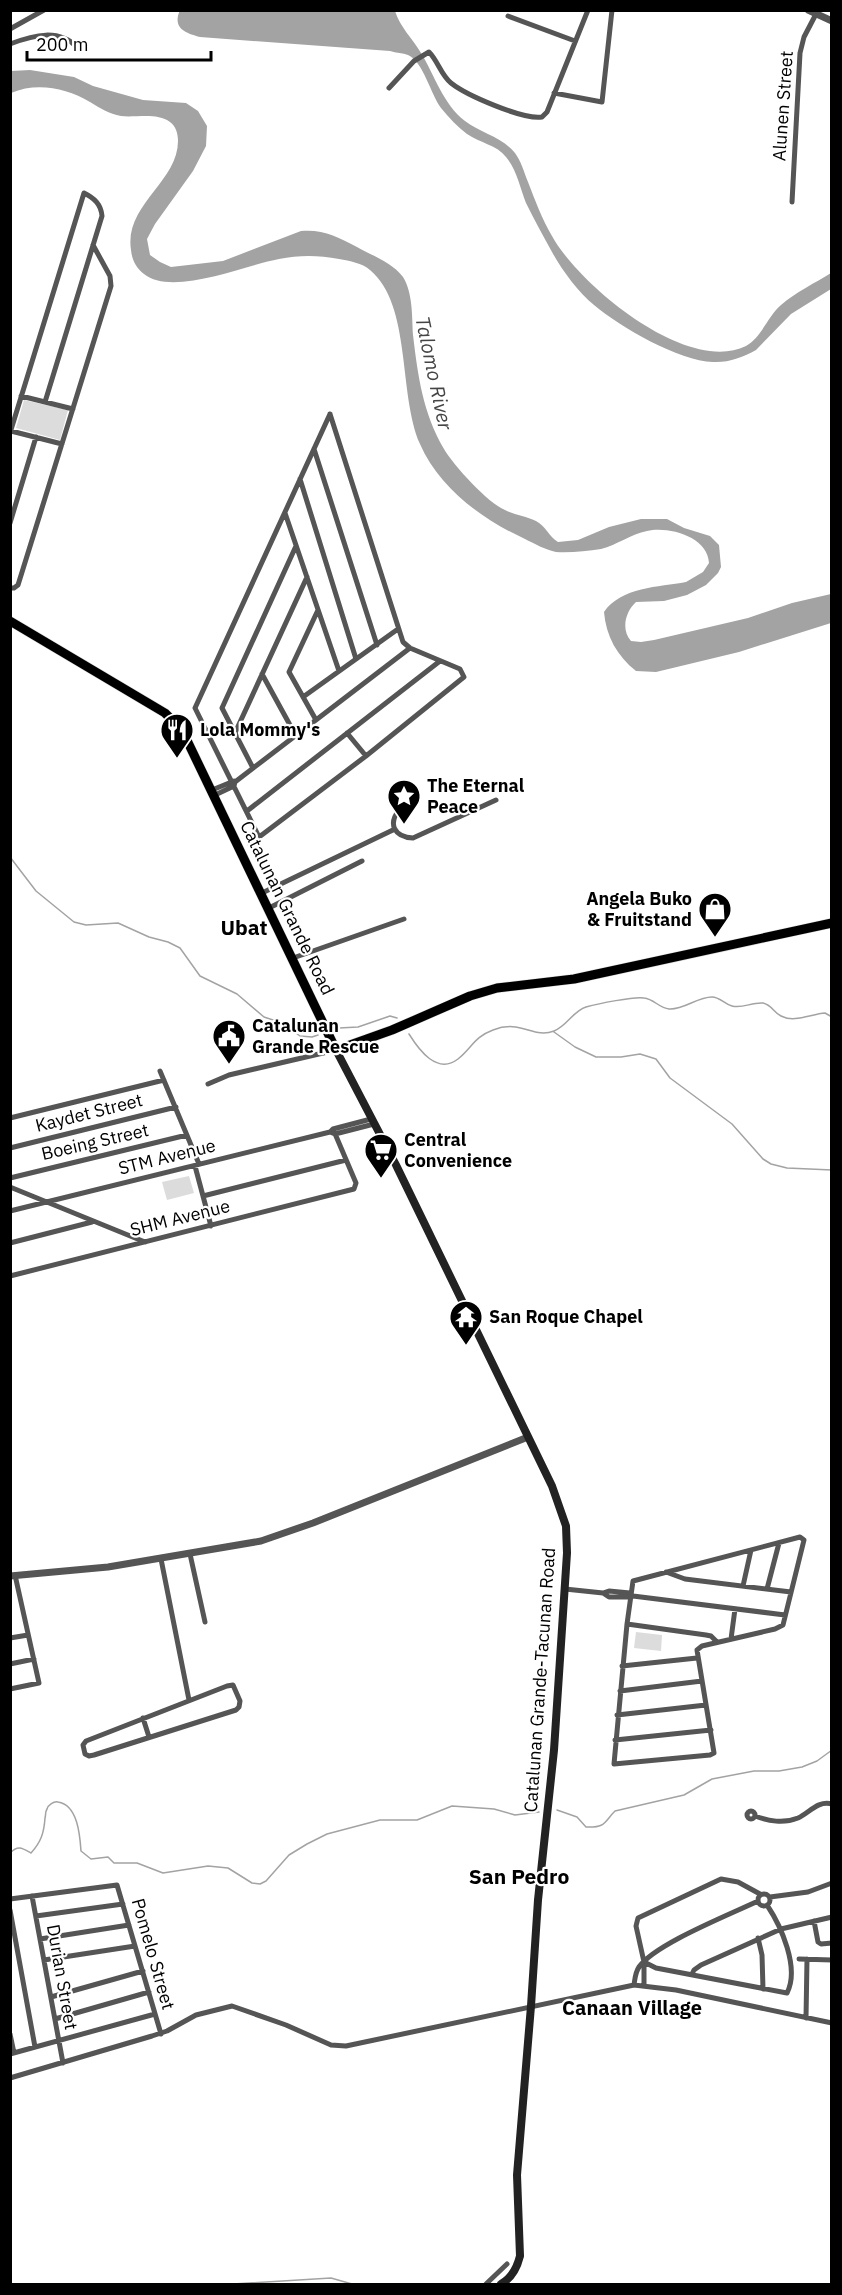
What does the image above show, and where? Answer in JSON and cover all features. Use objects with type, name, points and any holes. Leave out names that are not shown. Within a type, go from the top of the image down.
[{"type":"main road","name":"Catalunan Grande Road","points":[[10,621],[170,717],[186,736],[336,1050]]},
{"type":"main road","points":[[336,1050],[392,1030],[470,996],[497,988],[574,979],[831,923]]},
{"type":"main road","name":"Catalunan Grande-Tacunan Road","points":[[336,1050],[528,1437],[563,1514],[567,1539],[554,1750],[538,1900],[517,2175],[520,2256],[511,2276],[501,2284]]},
{"type":"street","points":[[10,29],[44,10]]},
{"type":"street","points":[[389,88],[414,61],[424,54],[431,53],[448,80],[475,98],[539,118],[545,115],[588,10]]},
{"type":"street","points":[[554,93],[602,102],[612,10]]},
{"type":"street","points":[[812,12],[831,21]]},
{"type":"street","name":"Alunen Street","points":[[792,202],[800,54],[812,12]]},
{"type":"street","points":[[508,16],[575,40]]},
{"type":"street","points":[[10,44],[52,35],[66,38],[78,48]]},
{"type":"street","points":[[45,402],[101,222],[101,210],[95,200],[84,193],[11,432],[62,444]]},
{"type":"street","points":[[10,588],[18,585],[112,282],[93,245]]},
{"type":"street","points":[[21,396],[73,409]]},
{"type":"street","points":[[250,844],[260,837],[366,756],[462,679],[464,675],[460,669],[410,648],[403,642],[330,414],[195,708],[260,837]]},
{"type":"street","points":[[10,523],[36,437]]},
{"type":"street","points":[[314,450],[377,645]]},
{"type":"street","points":[[300,479],[356,659]]},
{"type":"street","points":[[285,513],[339,671]]},
{"type":"street","points":[[253,768],[222,708],[296,546]]},
{"type":"street","points":[[235,733],[307,577]]},
{"type":"street","points":[[316,720],[289,672],[318,610]]},
{"type":"street","points":[[303,697],[398,629]]},
{"type":"street","points":[[213,792],[234,783],[410,648]]},
{"type":"street","points":[[247,811],[440,660]]},
{"type":"street","points":[[262,674],[296,736]]},
{"type":"street","points":[[347,733],[366,756]]},
{"type":"street","points":[[399,810],[393,819],[395,829],[408,838],[417,837],[496,801]]},
{"type":"street","points":[[262,893],[395,829]]},
{"type":"street","points":[[269,908],[362,861]]},
{"type":"street","points":[[293,958],[404,919]]},
{"type":"street","points":[[208,1084],[230,1075],[336,1050]]},
{"type":"street","points":[[160,1071],[197,1165],[210,1226]]},
{"type":"street","points":[[10,1118],[164,1080]]},
{"type":"street","name":"Kaydet Street","points":[[10,1148],[176,1107]]},
{"type":"street","name":"STM Avenue","points":[[10,1211],[373,1122]]},
{"type":"street","points":[[203,1196],[346,1160],[332,1132]]},
{"type":"street","name":"Boeing Street","points":[[10,1178],[187,1136]]},
{"type":"street","name":"SHM Avenue","points":[[10,1276],[356,1188],[346,1160]]},
{"type":"street","points":[[10,1187],[144,1242]]},
{"type":"street","points":[[10,1243],[94,1222]]},
{"type":"street","points":[[10,1689],[39,1683],[13,1576],[85,1570],[161,1559],[276,1537],[528,1437]]},
{"type":"street","points":[[804,1538],[783,1625],[698,1648],[697,1658],[714,1749],[712,1754],[616,1766],[613,1762],[617,1715],[632,1583],[636,1579],[779,1543],[804,1538]]},
{"type":"street","points":[[767,1589],[779,1543]]},
{"type":"street","points":[[743,1586],[751,1550]]},
{"type":"street","points":[[190,1554],[205,1622]]},
{"type":"street","points":[[161,1559],[189,1700]]},
{"type":"street","points":[[666,1571],[685,1579],[791,1592]]},
{"type":"street","points":[[565,1589],[603,1593],[609,1597],[631,1596],[786,1615]]},
{"type":"street","points":[[731,1639],[735,1609]]},
{"type":"street","points":[[627,1624],[706,1635],[711,1636],[717,1642]]},
{"type":"street","points":[[10,1638],[28,1635]]},
{"type":"street","points":[[622,1666],[697,1658]]},
{"type":"street","points":[[10,1664],[34,1659]]},
{"type":"street","points":[[620,1691],[702,1681]]},
{"type":"street","points":[[230,1685],[237,1690],[240,1705],[233,1711],[91,1756],[87,1755],[83,1747],[86,1741],[143,1718],[230,1685]]},
{"type":"street","points":[[617,1715],[706,1705]]},
{"type":"street","points":[[143,1718],[149,1737]]},
{"type":"street","points":[[615,1740],[711,1730]]},
{"type":"street","points":[[755,1816],[773,1821],[788,1821],[801,1817],[823,1803],[831,1804]]},
{"type":"street","points":[[644,1986],[644,1962],[636,1926],[640,1916],[721,1879],[738,1882],[770,1897],[808,1892],[831,1883]]},
{"type":"street","name":"Pomelo Street","points":[[32,1896],[117,1884],[160,2034]]},
{"type":"street","points":[[634,1985],[636,1972],[644,1962],[663,1947],[758,1901],[760,1894]]},
{"type":"street","points":[[10,1899],[32,1896]]},
{"type":"street","name":"Durian Street","points":[[32,1896],[63,2063]]},
{"type":"street","points":[[767,1905],[770,1897]]},
{"type":"street","points":[[758,1901],[760,1905],[767,1905]]},
{"type":"street","points":[[36,1916],[123,1904]]},
{"type":"street","points":[[644,1962],[653,1967],[782,1993],[788,1991],[789,1959],[782,1929],[767,1905]]},
{"type":"street","points":[[10,1910],[35,2048]]},
{"type":"street","points":[[692,1974],[701,1965],[758,1938],[782,1929],[831,1917]]},
{"type":"street","points":[[814,1921],[818,1942],[831,1943]]},
{"type":"street","points":[[40,1939],[129,1925]]},
{"type":"street","points":[[758,1938],[762,1955],[763,1989]]},
{"type":"street","points":[[44,1960],[135,1946]]},
{"type":"street","points":[[799,1959],[831,1960]]},
{"type":"street","points":[[806,2018],[807,1959]]},
{"type":"street","points":[[51,1997],[143,1971]]},
{"type":"street","points":[[10,2078],[160,2034],[196,2015],[232,2006],[286,2025],[331,2045],[346,2046],[634,1985],[675,1990],[831,2023]]},
{"type":"street","points":[[55,2019],[148,1992]]},
{"type":"street","points":[[10,2034],[12,2054],[155,2014]]},
{"type":"street","points":[[486,2284],[507,2264]]},
{"type":"shaded area","points":[[180,10],[395,11],[457,114],[471,125],[504,143],[515,153],[545,223],[566,256],[585,278],[610,300],[637,320],[666,337],[695,348],[722,352],[746,346],[756,338],[781,305],[831,273],[831,289],[791,314],[756,350],[741,357],[724,362],[713,362],[684,356],[667,349],[605,314],[576,287],[556,259],[539,228],[526,203],[510,162],[498,150],[467,134],[450,119],[437,102],[413,58],[390,51],[200,37],[181,29],[178,21]]},
{"type":"shaded area","points":[[30,70],[74,77],[93,86],[143,100],[186,103],[198,111],[207,126],[206,146],[193,171],[147,239],[150,255],[160,262],[171,267],[223,261],[301,231],[309,231],[330,234],[382,260],[399,272],[406,283],[410,298],[417,365],[422,394],[431,422],[444,449],[455,465],[498,506],[536,521],[558,542],[578,540],[609,527],[641,519],[667,519],[684,528],[710,536],[719,545],[721,567],[718,573],[706,585],[687,595],[664,601],[636,602],[629,611],[625,626],[631,641],[654,640],[748,618],[792,603],[831,594],[831,623],[739,652],[656,672],[636,671],[623,659],[614,645],[607,629],[604,612],[620,597],[653,587],[686,582],[703,572],[709,563],[702,546],[686,535],[656,530],[641,532],[601,549],[556,552],[540,547],[478,512],[450,488],[428,460],[420,444],[413,424],[398,327],[392,305],[383,285],[370,270],[352,262],[309,256],[279,259],[190,281],[156,280],[144,274],[132,257],[131,234],[135,220],[170,169],[176,156],[178,141],[175,128],[170,122],[159,117],[112,114],[81,97],[61,90],[41,87],[11,93],[11,71]]},
{"type":"shaded area","points":[[24,400],[68,410],[60,440],[16,428]]},
{"type":"shaded area","points":[[189,1176],[194,1193],[167,1200],[162,1182]]},
{"type":"shaded area","points":[[636,1632],[662,1635],[661,1651],[634,1648]]},
{"type":"waterway","points":[[10,857],[36,891],[74,922],[86,925],[118,923],[149,937],[168,942],[180,948],[200,976],[237,994],[264,1017],[282,1023],[300,1036],[318,1035]]},
{"type":"waterway","points":[[409,1034],[423,1053],[443,1064],[458,1059],[477,1039],[493,1030],[511,1027],[546,1033],[559,1029],[581,1009],[633,998],[648,999],[662,1007],[675,1009],[712,997],[736,1007],[763,1003],[778,1014],[791,1019],[825,1013],[832,1017]]},
{"type":"waterway","points":[[339,1028],[358,1027],[390,1016],[397,1018]]},
{"type":"waterway","points":[[554,1032],[575,1047],[596,1057],[640,1054],[656,1059],[670,1078],[732,1124],[763,1159],[771,1164],[787,1168],[832,1170]]},
{"type":"waterway","points":[[557,1810],[577,1817],[586,1827],[597,1826],[604,1824],[615,1811],[684,1795],[712,1779],[754,1771],[779,1771],[802,1767],[817,1761],[832,1750]]},
{"type":"waterway","points":[[10,1853],[20,1848],[31,1853],[41,1837],[46,1811],[50,1805],[58,1802],[65,1804],[74,1815],[79,1830],[81,1851],[91,1859],[108,1857],[114,1863],[137,1863],[163,1873],[208,1866],[228,1868],[252,1883],[260,1884],[266,1881],[289,1855],[307,1844],[327,1834],[380,1820],[417,1820],[452,1806],[494,1809],[515,1815],[539,1812]]},
{"type":"waterway","points":[[233,2284],[331,2278],[352,2284]]},
{"type":"place","name":"Lola Mommy's","points":[[177,759]]},
{"type":"place","name":"The Eternal Peace","points":[[404,825]]},
{"type":"place","name":"Angela Buko & Fruitstand","points":[[715,938]]},
{"type":"place","name":"Catalunan Grande Rescue","points":[[229,1065]]},
{"type":"place","name":"Central Convenience","points":[[381,1179]]},
{"type":"place","name":"San Roque Chapel","points":[[466,1346]]},
{"type":"district","name":"Ubat","points":[[244,928]]},
{"type":"district","name":"San Pedro","points":[[519,1877]]},
{"type":"district","name":"Canaan Village","points":[[632,2008]]},
{"type":"water label","name":"Talomo River","points":[[434,373]]}]
